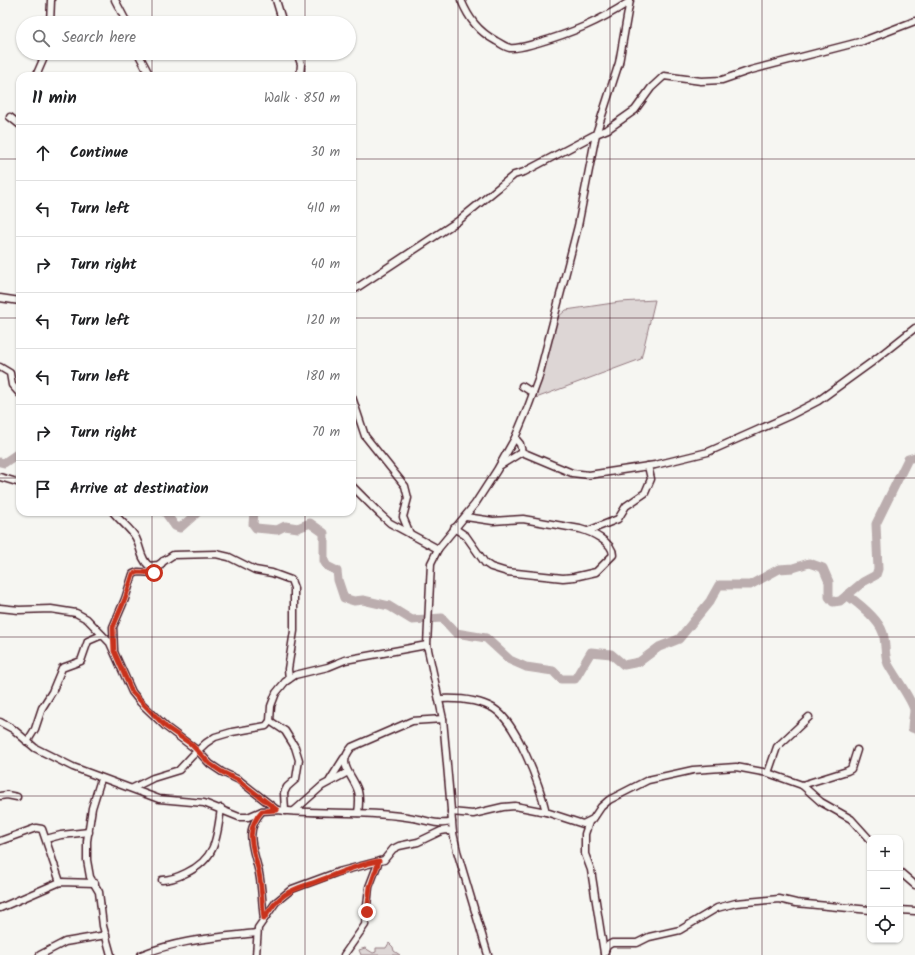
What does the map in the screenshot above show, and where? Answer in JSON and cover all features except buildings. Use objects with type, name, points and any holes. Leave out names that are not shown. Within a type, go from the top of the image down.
[{"type":"street","points":[[50,16],[51,0]]},
{"type":"street","points":[[115,0],[123,16]]},
{"type":"street","points":[[276,0],[281,16]]},
{"type":"street","points":[[461,0],[466,12],[478,29],[486,36],[510,48],[528,46],[584,28],[604,18],[630,1]]},
{"type":"street","points":[[488,955],[457,852],[453,833],[443,719],[440,698],[427,645],[431,563],[438,548],[454,528],[466,517],[501,465],[516,438],[533,393],[578,226],[596,134],[619,63],[630,1]]},
{"type":"street","points":[[356,288],[470,213],[514,175],[564,152],[608,129],[635,110],[651,88],[664,76],[701,81],[722,80],[751,70],[863,41],[915,21]]},
{"type":"street","points":[[38,72],[43,60]]},
{"type":"street","points":[[142,60],[148,72]]},
{"type":"street","points":[[299,60],[301,64],[300,72]]},
{"type":"street","points":[[10,117],[16,122]]},
{"type":"street","points":[[0,298],[16,300]]},
{"type":"street","points":[[522,452],[566,471],[580,474],[600,474],[622,469],[648,466],[708,452],[789,416],[818,401],[872,362],[915,328]]},
{"type":"street","points":[[0,367],[10,373],[12,385],[16,390]]},
{"type":"street","points":[[522,386],[533,393]]},
{"type":"street","points":[[356,409],[365,436],[405,486],[408,498],[403,517],[410,534]]},
{"type":"street","points":[[516,438],[520,444],[522,452]]},
{"type":"street","points":[[501,465],[522,452]]},
{"type":"street","points":[[588,531],[618,519],[626,506],[645,493],[651,479],[648,466]]},
{"type":"street","points":[[0,477],[16,482]]},
{"type":"street","points":[[356,490],[380,514],[410,534],[438,548]]},
{"type":"street","points":[[116,516],[135,536],[145,563],[153,566],[173,555],[216,554],[229,557],[255,570],[272,573],[291,580],[294,588],[294,631],[288,669],[289,678]]},
{"type":"street","points":[[454,528],[466,536],[485,563],[491,567],[507,572],[564,578],[589,575],[596,572],[612,558],[613,551],[607,542],[588,531],[523,519],[493,522],[466,517]]},
{"type":"street","points":[[114,651],[113,627],[125,599],[133,574],[138,572],[156,573],[163,561]]},
{"type":"street","points":[[0,608],[19,610],[51,609],[71,612],[87,619],[114,651],[132,692],[140,702],[166,727],[198,751],[210,764],[238,780],[277,810]]},
{"type":"street","points":[[27,742],[35,729],[42,708],[52,692],[62,668],[81,661],[88,641],[102,635]]},
{"type":"street","points":[[133,788],[153,778],[179,770],[206,743],[219,736],[232,732],[266,726],[270,721],[273,700],[280,687],[289,678],[302,672],[328,666],[345,660],[427,645]]},
{"type":"street","points":[[440,698],[470,700],[497,711],[512,729],[520,744],[539,788],[546,812]]},
{"type":"street","points":[[768,773],[777,747],[809,717]]},
{"type":"street","points":[[329,782],[346,754],[355,745],[407,723],[443,719]]},
{"type":"street","points":[[270,721],[285,731],[295,747],[299,760],[296,779],[287,787],[284,793],[285,811]]},
{"type":"street","points":[[0,722],[13,729],[27,742],[73,767],[101,779],[133,788],[159,799],[204,804],[221,808],[235,815],[244,817],[262,811],[277,810],[358,813],[409,817],[441,825],[452,822]]},
{"type":"street","points":[[802,785],[847,772],[851,769],[857,750]]},
{"type":"street","points":[[344,758],[348,772],[358,791],[358,813]]},
{"type":"street","points":[[604,954],[591,870],[584,854],[585,834],[589,822],[601,807],[609,800],[633,787],[662,776],[693,770],[728,768],[751,769],[768,773],[802,785],[821,802],[851,819],[867,837]]},
{"type":"street","points":[[294,811],[304,801],[329,782],[348,772]]},
{"type":"street","points":[[101,779],[93,801],[87,860],[90,878],[95,883],[101,898],[102,918],[111,955]]},
{"type":"street","points":[[0,796],[7,795],[17,797]]},
{"type":"street","points":[[451,812],[473,814],[515,806],[546,812],[583,824],[589,822]]},
{"type":"street","points":[[162,880],[175,878],[197,868],[208,859],[217,836],[221,808]]},
{"type":"street","points":[[262,811],[255,820],[251,836],[259,873],[264,919]]},
{"type":"street","points":[[0,841],[36,828],[42,829],[60,882]]},
{"type":"street","points":[[256,955],[257,933],[264,919],[276,902],[292,889],[338,872],[384,860],[393,849],[399,846],[418,842],[441,831],[447,830],[453,833]]},
{"type":"street","points":[[46,839],[61,835],[89,832]]},
{"type":"street","points":[[344,955],[365,925],[370,887],[379,861]]},
{"type":"street","points":[[903,875],[915,885]]},
{"type":"street","points":[[0,908],[60,882],[95,883]]},
{"type":"street","points":[[604,954],[607,946],[612,943],[637,943],[649,937],[680,930],[717,908],[736,903],[779,899],[796,903],[867,910]]},
{"type":"street","points":[[903,910],[915,910]]},
{"type":"street","points":[[141,955],[201,938],[227,937],[257,933]]},
{"type":"street","points":[[40,955],[65,942],[106,935]]},
{"type":"shaded area","points":[[655,300],[641,359],[536,398],[556,319],[566,310],[620,302]]},
{"type":"shaded area","points":[[389,943],[393,947],[394,951],[400,955],[361,955],[359,950],[365,948],[373,953],[376,952],[376,948],[386,948]]},
{"type":"waterway","points":[[0,462],[4,463],[16,455]]},
{"type":"waterway","points":[[254,516],[253,524],[256,528],[277,530],[285,526],[298,528],[310,523],[324,533],[324,561],[327,566],[337,571],[338,580],[344,598],[354,601],[363,600],[389,606],[412,620],[442,618],[456,633],[486,638],[510,660],[526,667],[553,671],[561,679],[575,679],[591,652],[611,654],[624,665],[639,662],[659,647],[679,639],[710,601],[719,585],[750,585],[779,569],[793,568],[809,563],[823,568],[829,582],[829,597],[833,602],[840,601],[863,582],[876,575],[878,569],[876,524],[908,459],[915,457]]},
{"type":"waterway","points":[[168,516],[175,526],[180,528],[194,516]]},
{"type":"waterway","points":[[847,595],[868,612],[881,628],[884,637],[888,664],[913,706],[912,728],[915,729]]},
{"type":"route","points":[[154,573],[136,572],[133,574],[125,599],[113,627],[114,651],[132,692],[140,702],[166,727],[191,744],[210,764],[222,772],[234,777],[277,810],[262,811],[252,827],[252,846],[259,873],[264,919],[271,907],[292,889],[338,872],[379,861],[370,887],[367,900],[367,912]]}]
